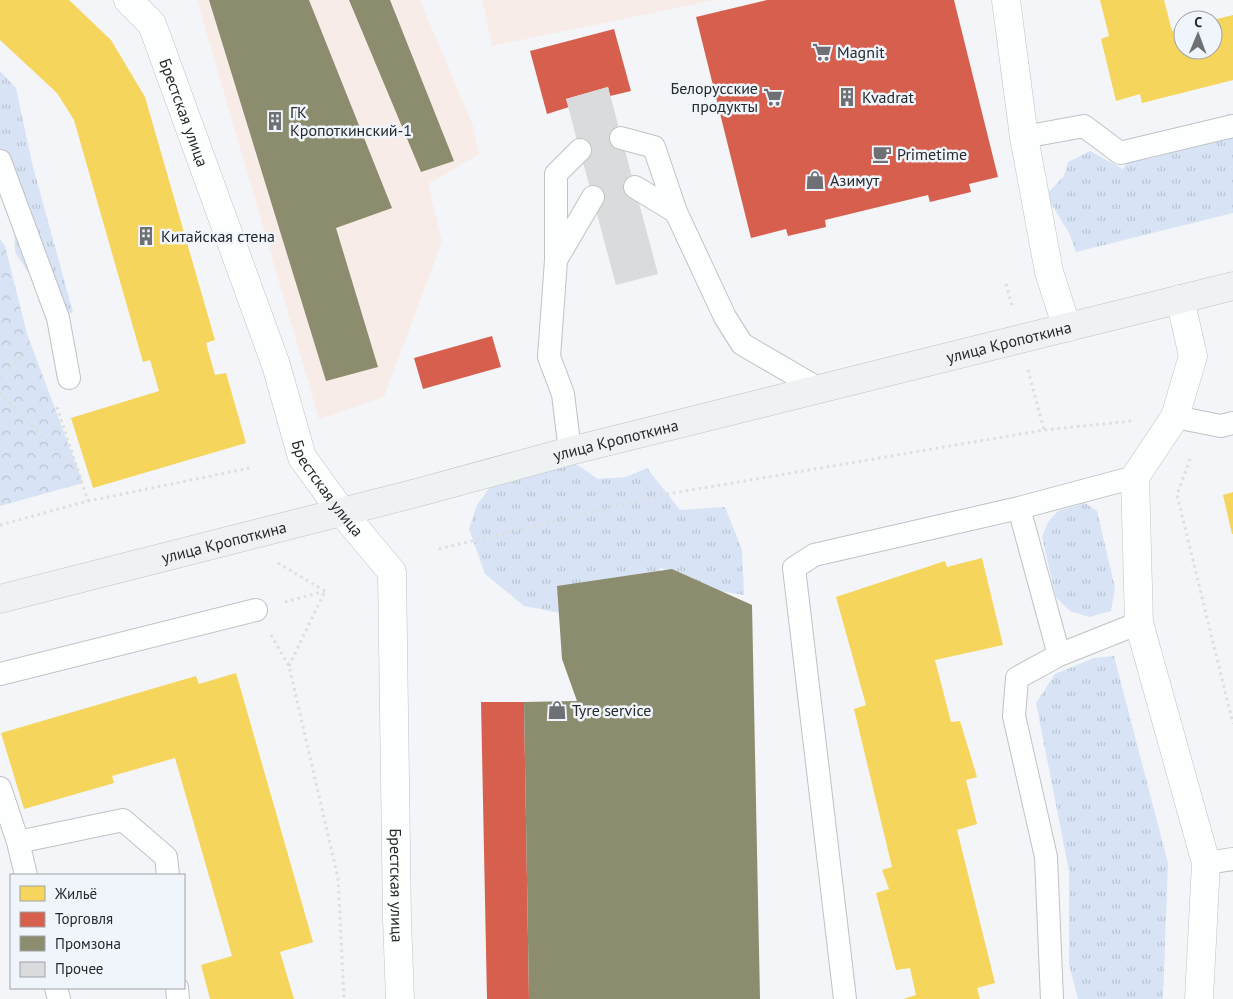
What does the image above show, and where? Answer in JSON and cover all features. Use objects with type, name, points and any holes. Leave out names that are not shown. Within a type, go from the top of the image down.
[{"type":"main road","name":"улица Кропоткина","points":[[0,599],[570,451],[1233,286]]},
{"type":"street","name":"Брестская улица","points":[[128,0],[152,24],[276,365],[302,457],[341,511],[392,572],[397,919],[400,999]]},
{"type":"street","points":[[1006,0],[1024,137],[1049,272],[1067,328]]},
{"type":"street","points":[[1180,299],[1193,356],[1175,417],[1135,477],[1139,623],[1206,863],[1199,999]]},
{"type":"lane","points":[[1024,137],[1084,126],[1120,153],[1233,126]]},
{"type":"lane","points":[[621,138],[654,147],[676,212],[725,317],[742,344],[821,390]]},
{"type":"lane","points":[[570,451],[562,394],[549,357],[556,260],[556,174],[580,150]]},
{"type":"lane","points":[[0,161],[58,318],[69,378]]},
{"type":"lane","points":[[635,187],[676,212]]},
{"type":"lane","points":[[556,260],[593,197]]},
{"type":"lane","points":[[1175,417],[1202,424],[1221,426],[1233,423]]},
{"type":"lane","points":[[845,999],[794,568],[814,555],[1019,508],[1135,477]]},
{"type":"lane","points":[[1019,508],[1059,655]]},
{"type":"lane","points":[[0,674],[256,610]]},
{"type":"lane","points":[[1052,999],[1046,857],[1014,716],[1017,678],[1059,655],[1139,623]]},
{"type":"lane","points":[[0,788],[18,842],[26,874]]},
{"type":"lane","points":[[18,842],[123,820],[166,857],[168,874]]},
{"type":"lane","points":[[1206,863],[1233,860]]},
{"type":"path","points":[[0,378],[58,318]]},
{"type":"path","points":[[1028,370],[1044,430]]},
{"type":"path","points":[[69,378],[52,392],[88,501]]},
{"type":"path","points":[[0,393],[79,472]]},
{"type":"path","points":[[439,549],[662,495],[1044,430],[1175,417]]},
{"type":"path","points":[[1202,424],[1176,495],[1233,724]]},
{"type":"path","points":[[0,525],[88,501],[250,468]]},
{"type":"path","points":[[289,666],[325,591],[256,610],[289,666],[338,878],[344,999]]},
{"type":"shaded area","points":[[197,0],[420,0],[473,126],[479,154],[428,184],[442,242],[384,397],[319,419]]},
{"type":"shaded area","points":[[482,0],[715,0],[492,46]]},
{"type":"green space","points":[[0,71],[16,88],[33,167],[73,312],[58,318],[15,252],[13,195],[0,170]]},
{"type":"green space","points":[[1229,113],[1233,117],[1233,213],[1076,252],[1069,233],[1046,195],[1064,176],[1068,162],[1090,151],[1123,169],[1133,150],[1148,159],[1182,148],[1211,130]]},
{"type":"green space","points":[[0,239],[5,246],[27,334],[83,483],[0,506]]},
{"type":"green space","points":[[562,463],[576,464],[598,479],[626,477],[647,468],[680,510],[725,507],[742,550],[744,595],[694,587],[660,567],[657,594],[591,619],[524,606],[485,574],[469,529],[477,505],[493,483]]},
{"type":"green space","points":[[1085,503],[1097,511],[1115,588],[1111,611],[1089,617],[1070,611],[1056,597],[1042,537],[1048,522],[1058,511]]},
{"type":"green space","points":[[1114,656],[1168,863],[1163,999],[1078,999],[1069,964],[1069,871],[1036,703],[1055,674],[1094,658]]},
{"type":"building: Жильё","name":"Китайская стена","points":[[0,0],[69,0],[111,40],[145,97],[215,340],[206,343],[215,375],[226,373],[246,443],[93,488],[71,418],[159,391],[150,360],[143,362],[74,120],[57,93],[0,40]]},
{"type":"building: Жильё","points":[[1100,0],[1164,0],[1173,31],[1173,60],[1223,60],[1223,18],[1233,15],[1233,80],[1142,103],[1140,94],[1116,101],[1101,39],[1109,36]]},
{"type":"building: Жильё","points":[[1233,492],[1233,534],[1232,534],[1223,495]]},
{"type":"building: Жильё","points":[[982,558],[1003,645],[935,660],[951,722],[960,721],[977,777],[966,780],[977,824],[957,830],[995,983],[977,988],[980,999],[903,999],[916,995],[910,968],[896,970],[876,893],[889,889],[882,870],[892,867],[854,709],[866,705],[836,597],[945,561],[947,567]]},
{"type":"building: Жильё","points":[[236,673],[313,942],[280,952],[294,999],[210,999],[201,965],[232,956],[175,758],[112,776],[114,783],[24,809],[1,733],[196,676],[199,684]]},
{"type":"building: Торговля","name":"Kvadrat","points":[[767,0],[954,0],[998,177],[969,184],[971,192],[930,202],[928,195],[825,220],[826,227],[788,236],[786,229],[751,238],[696,17]]},
{"type":"building: Торговля","points":[[614,29],[631,91],[610,96],[608,87],[566,99],[569,107],[547,114],[530,51]]},
{"type":"building: Торговля","points":[[492,336],[501,367],[423,389],[414,358]]},
{"type":"building: Торговля","points":[[481,702],[524,702],[529,999],[487,999]]},
{"type":"building: Промзона","name":"ГК Кропоткинский-1","points":[[209,0],[309,0],[392,208],[336,228],[378,367],[326,381]]},
{"type":"building: Промзона","points":[[349,0],[390,0],[454,161],[421,172]]},
{"type":"building: Промзона","points":[[672,569],[752,605],[760,999],[529,999],[524,702],[577,701],[562,659],[557,586]]},
{"type":"building: Прочее","points":[[608,87],[658,274],[616,285],[566,99]]},
{"type":"place","name":"Magnit","points":[[822,52]]},
{"type":"place","name":"Белорусские продукты","points":[[773,97]]},
{"type":"place","name":"Kvadrat","points":[[847,97]]},
{"type":"place","name":"ГК Кропоткинский-1","points":[[275,121]]},
{"type":"place","name":"Primetime","points":[[882,154]]},
{"type":"place","name":"Азимут","points":[[815,180]]},
{"type":"place","name":"Китайская стена","points":[[146,236]]},
{"type":"place","name":"Tyre service","points":[[557,710]]}]
